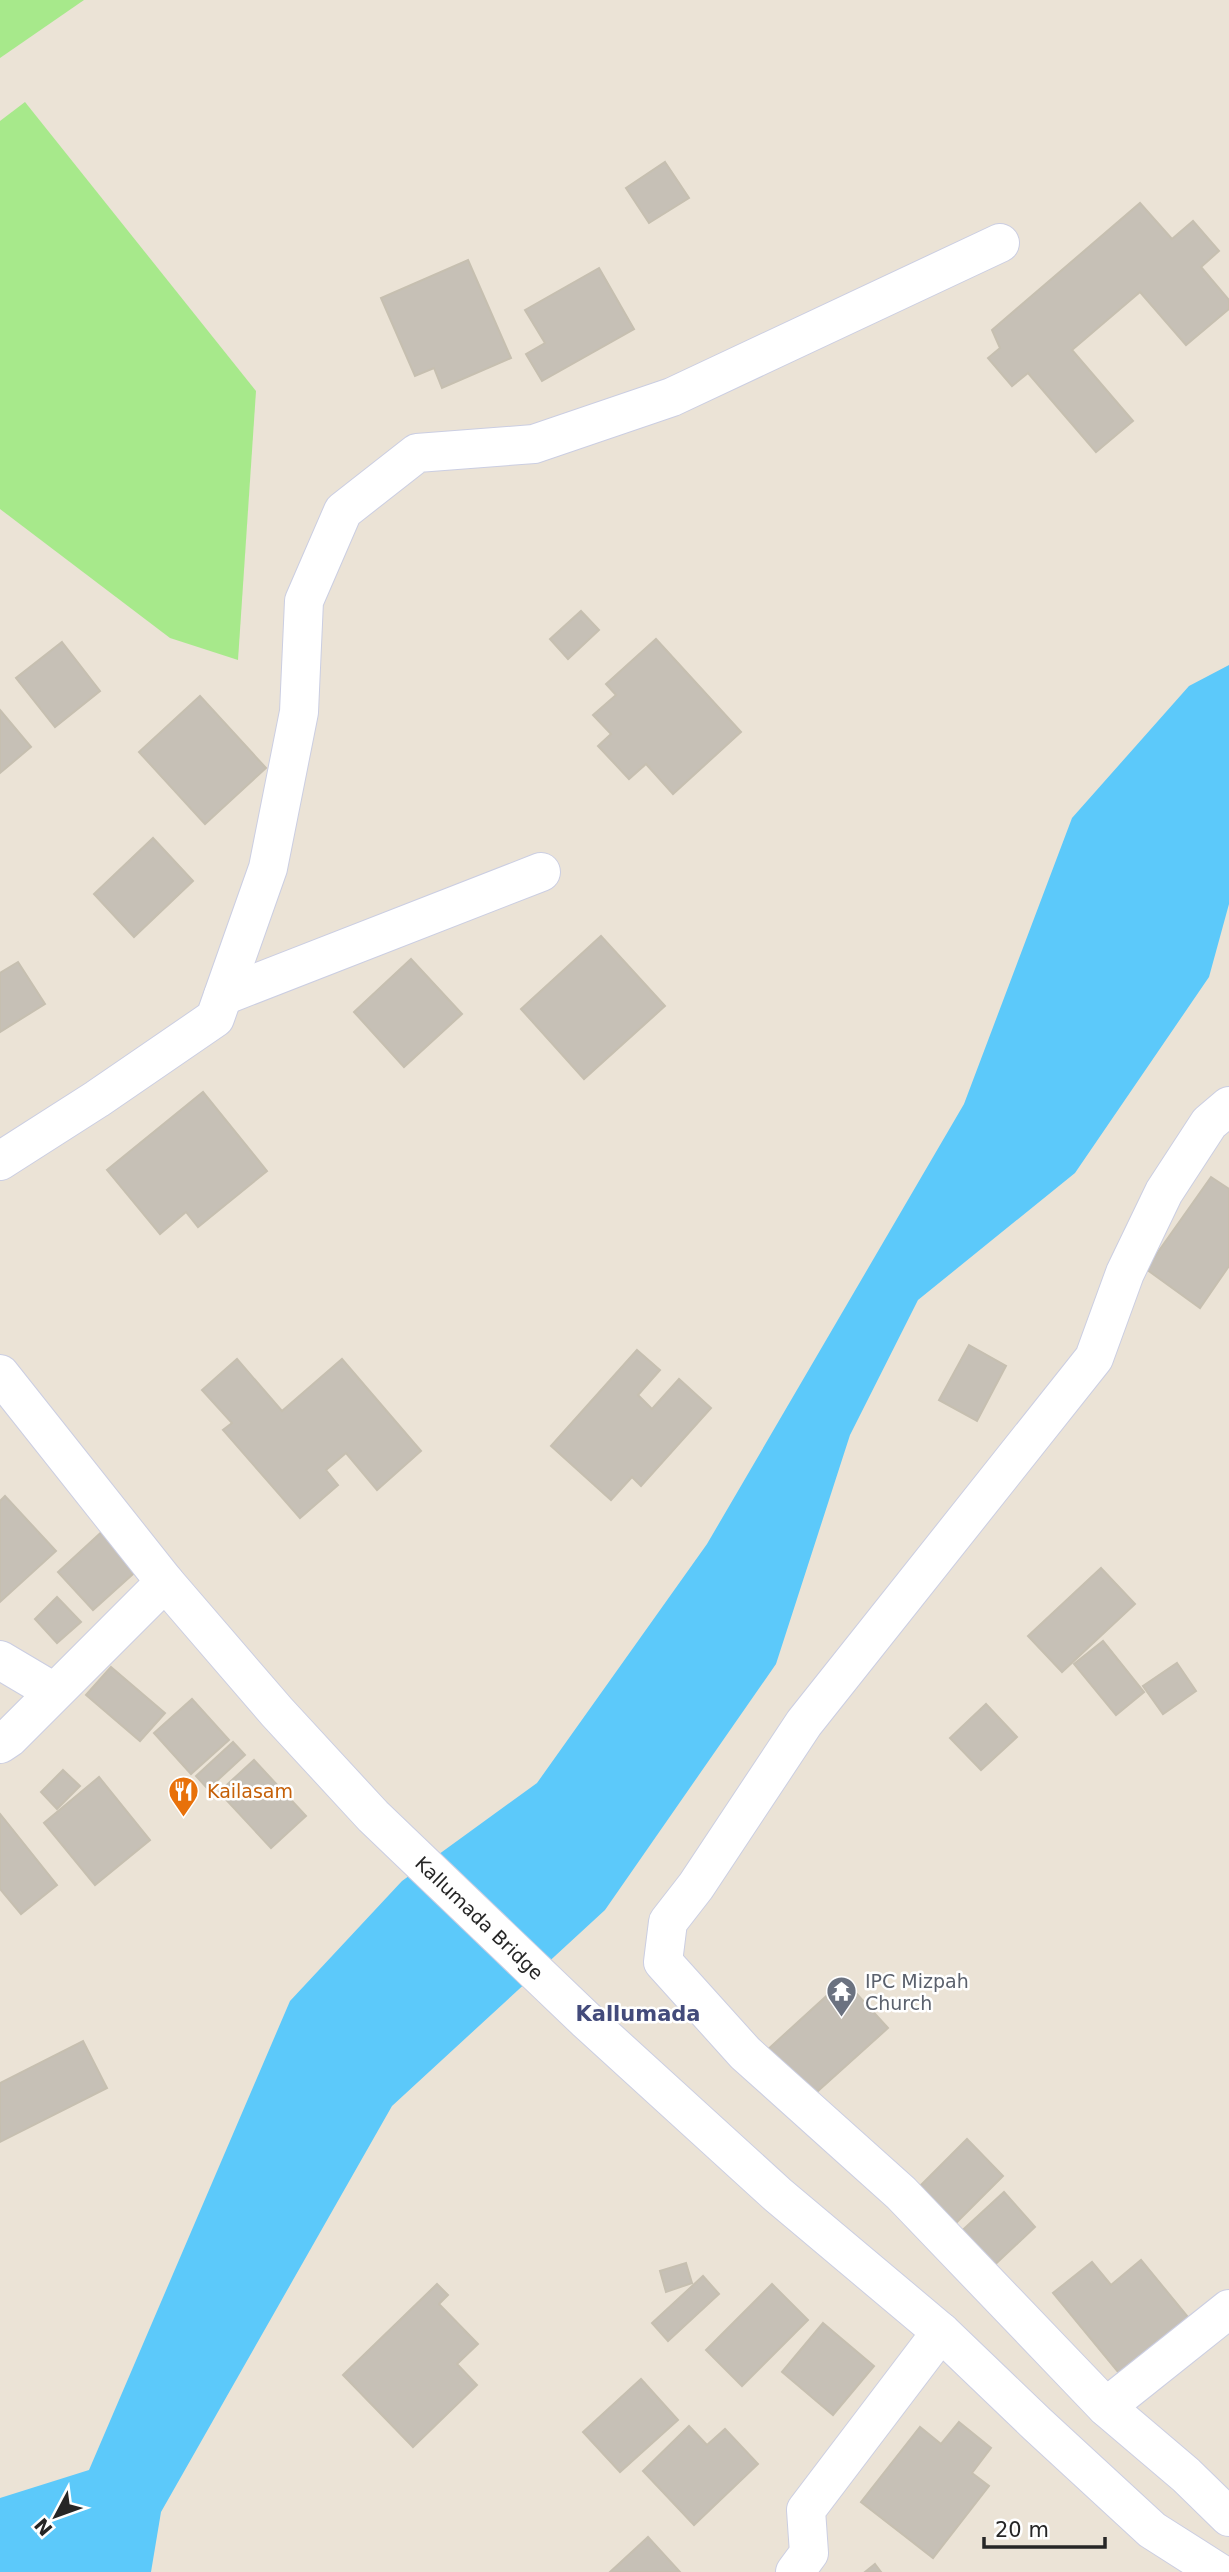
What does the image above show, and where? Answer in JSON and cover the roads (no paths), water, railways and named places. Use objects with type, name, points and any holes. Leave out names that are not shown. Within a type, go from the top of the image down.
[{"type":"main road","points":[[0,1161],[215,1018],[268,868],[299,712],[304,601],[343,511],[417,453],[534,444],[672,397],[1000,243]]},
{"type":"main road","points":[[223,996],[541,872]]},
{"type":"main road","points":[[1229,1106],[1209,1123],[1164,1192],[1125,1273],[1094,1358],[804,1723],[696,1886],[668,1922],[663,1962],[745,2053],[901,2193],[1106,2407],[1186,2475],[1229,2517]]},
{"type":"main road","name":"Kallumada Bridge","points":[[0,1374],[165,1582],[373,1816],[587,2021],[778,2194],[941,2332],[1152,2530],[1218,2572]]},
{"type":"main road","points":[[0,1744],[165,1582]]},
{"type":"main road","points":[[0,1660],[54,1692]]},
{"type":"main road","points":[[1106,2407],[1229,2309]]},
{"type":"main road","points":[[795,2572],[809,2553],[806,2510],[941,2332]]},
{"type":"water","points":[[1229,665],[1229,904],[1209,977],[1075,1173],[918,1300],[850,1435],[776,1664],[605,1910],[392,2106],[161,2512],[151,2572],[0,2572],[0,2498],[89,2470],[290,2001],[402,1881],[537,1783],[707,1544],[964,1104],[1072,818],[1189,686]]},
{"type":"place","name":"Kailasam","points":[[184,1818]]},
{"type":"place","name":"IPC Mizpah Church","points":[[842,2019]]},
{"type":"district","name":"Kallumada","points":[[638,2014]]}]
